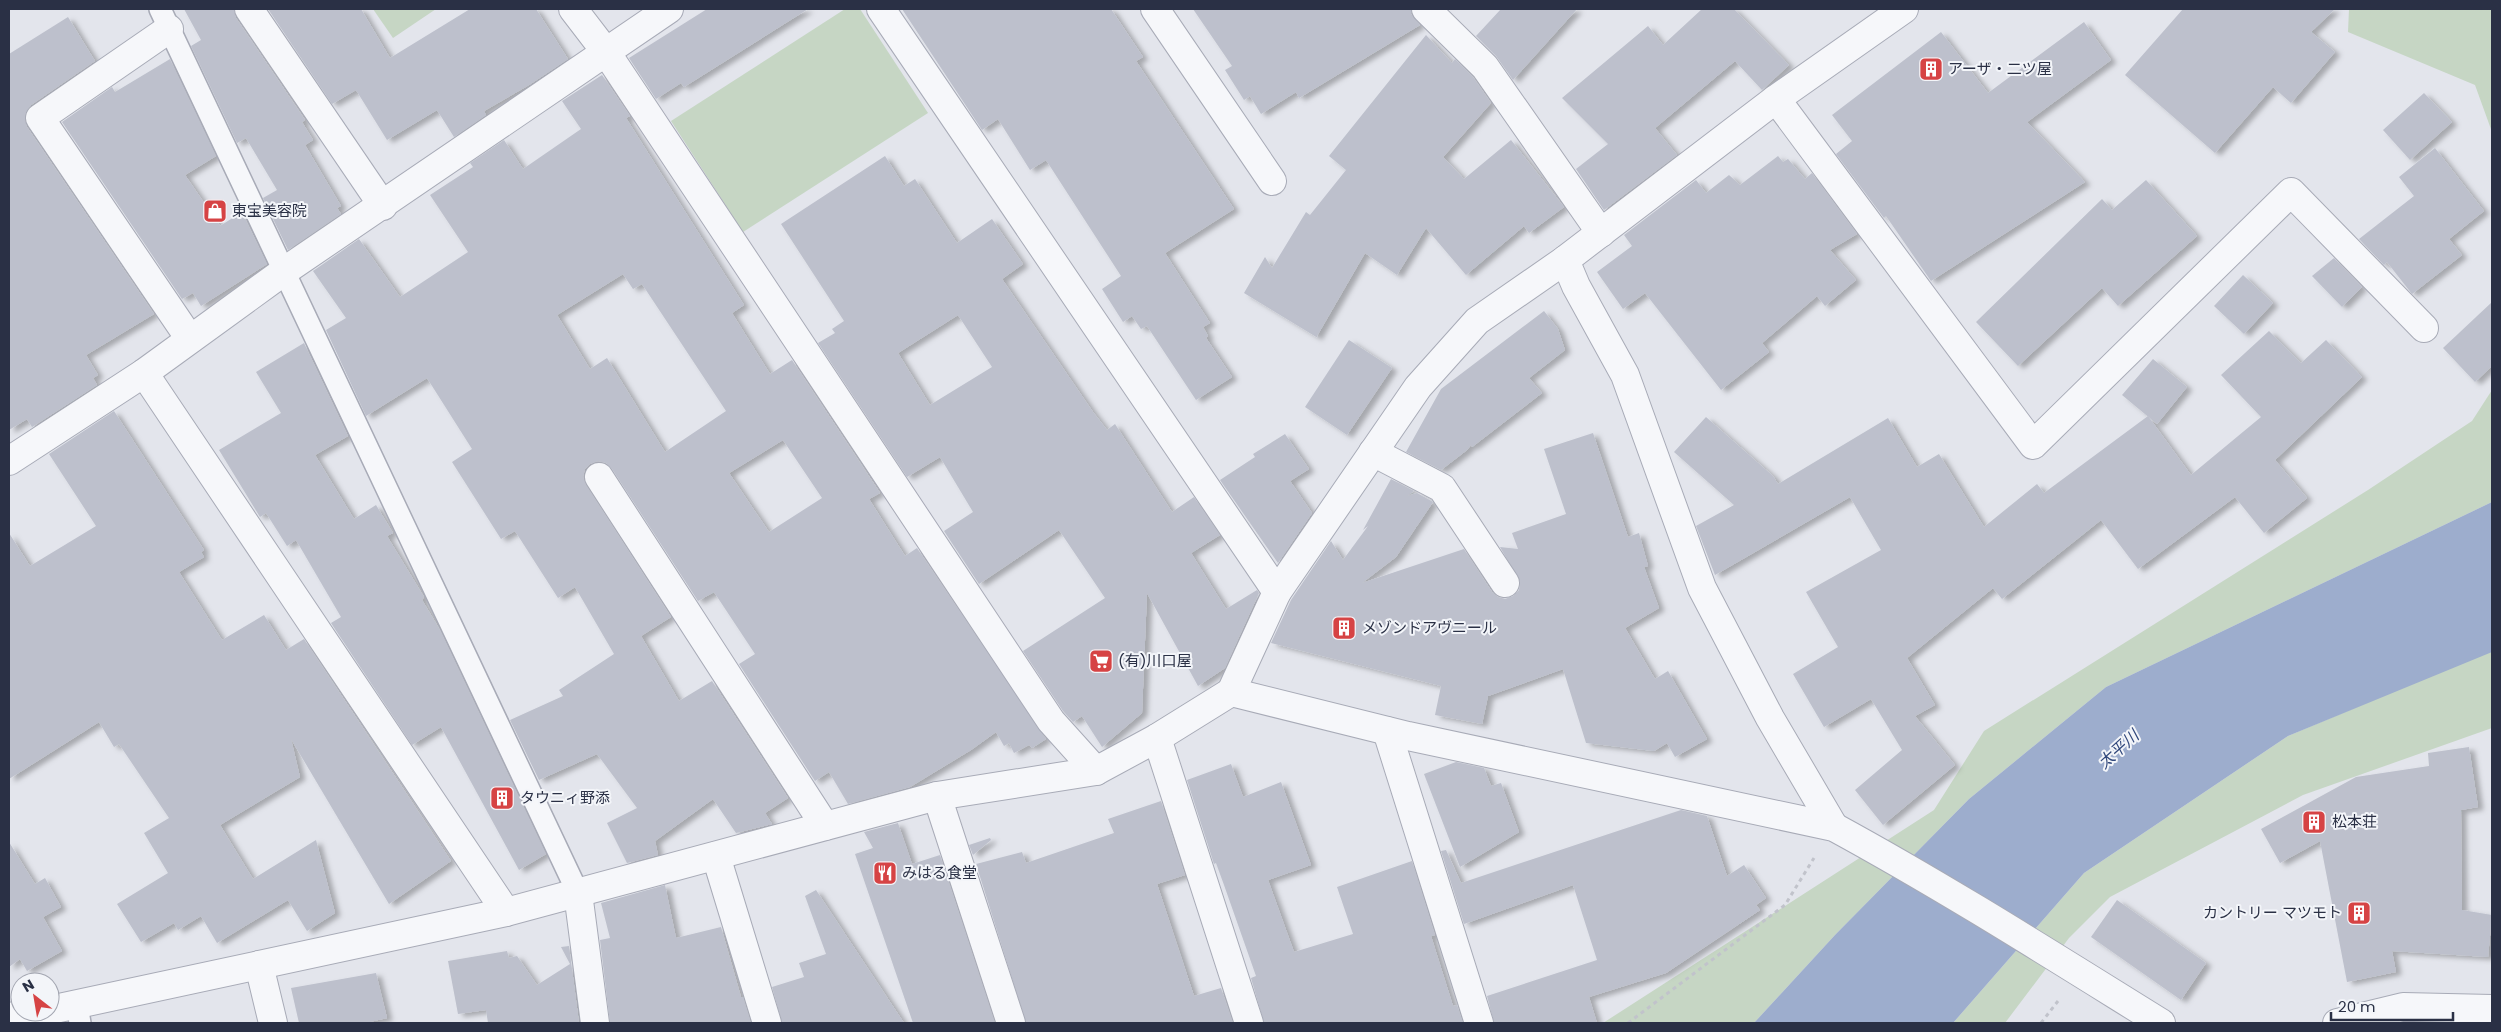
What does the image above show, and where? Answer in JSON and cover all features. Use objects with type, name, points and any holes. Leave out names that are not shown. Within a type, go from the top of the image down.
[{"type":"street","points":[[249,9],[383,206]]},
{"type":"street","points":[[574,9],[606,52],[1051,721],[1096,771]]},
{"type":"street","points":[[11,456],[144,373],[283,272],[383,206],[669,9]]},
{"type":"street","points":[[881,9],[1277,592]]},
{"type":"street","points":[[1155,9],[1272,180]]},
{"type":"street","points":[[1426,9],[1485,67],[1601,232]]},
{"type":"street","points":[[60,1011],[78,1014],[259,964],[506,912],[937,796],[1096,771],[1157,738],[1231,692],[1277,592],[1418,387],[1477,321],[1565,260],[1776,99],[1904,9]]},
{"type":"street","points":[[164,19],[40,118],[190,339]]},
{"type":"street","points":[[1776,99],[2032,445],[2292,192],[2424,328]]},
{"type":"street","points":[[1565,260],[1576,286],[1626,375],[1702,588],[1770,718],[1834,827]]},
{"type":"street","points":[[144,373],[506,912]]},
{"type":"street","points":[[1373,452],[1442,488],[1505,583]]},
{"type":"street","points":[[599,478],[825,826]]},
{"type":"street","points":[[1231,692],[1387,731],[1834,827],[1880,852],[2161,1023]]},
{"type":"street","points":[[1387,731],[1478,1023]]},
{"type":"street","points":[[1157,738],[1249,1023]]},
{"type":"street","points":[[937,796],[1011,1023]]},
{"type":"street","points":[[716,856],[767,1023]]},
{"type":"street","points":[[578,893],[595,1023]]},
{"type":"street","points":[[259,964],[273,1023]]},
{"type":"street","points":[[2336,1023],[2403,1007],[2492,1009]]},
{"type":"lane","points":[[164,19],[578,893]]},
{"type":"path","points":[[1628,1023],[1785,905],[1834,827]]},
{"type":"green space","points":[[373,9],[436,9],[393,38]]},
{"type":"green space","points":[[845,9],[860,9],[928,113],[743,232],[671,121]]},
{"type":"green space","points":[[2349,9],[2492,9],[2492,132],[2475,85],[2348,32]]},
{"type":"green space","points":[[2492,390],[2492,502],[2106,687],[1969,799],[1835,935],[1754,1023],[1603,1023],[1934,810],[1984,731],[2368,490],[2472,421]]},
{"type":"green space","points":[[2492,650],[2492,728],[2303,795],[2110,897],[2069,938],[2005,1023],[1953,1023],[2084,873],[2288,736]]},
{"type":"water","name":"太平川","points":[[2492,502],[2492,652],[2288,736],[2084,873],[1953,1023],[1754,1023],[1835,935],[1969,799],[2106,687]]},
{"type":"building","points":[[184,9],[234,9],[236,18],[305,120],[302,122],[313,140],[305,145],[341,206],[337,208],[341,214],[288,250],[263,198],[277,190],[246,138],[237,143],[191,46],[201,40]]},
{"type":"building","points":[[268,9],[361,9],[390,58],[470,9],[536,9],[568,59],[529,85],[484,111],[486,115],[454,137],[437,110],[387,140],[356,90],[332,104]]},
{"type":"building","points":[[707,9],[808,9],[684,87],[681,83],[656,99],[629,58]]},
{"type":"building","points":[[902,9],[1111,9],[1143,57],[1136,61],[1234,209],[1165,253],[1210,323],[1203,327],[1208,336],[1206,338],[1232,377],[1196,400],[1147,326],[1141,329],[1132,316],[1123,322],[1102,289],[1121,276],[1046,160],[1030,170],[998,119],[982,130]]},
{"type":"building","points":[[1193,9],[1411,9],[1411,14],[1420,25],[1299,98],[1296,92],[1261,114],[1250,96],[1244,100],[1225,70],[1232,66]]},
{"type":"building","points":[[1501,9],[1577,9],[1513,80],[1496,56],[1476,36]]},
{"type":"building","points":[[1702,9],[1734,9],[1789,65],[1762,90],[1735,61],[1655,128],[1677,155],[1604,210],[1576,169],[1608,144],[1562,98],[1648,26],[1663,45]]},
{"type":"building","points":[[2183,9],[2335,9],[2311,32],[2335,52],[2291,103],[2273,87],[2215,153],[2125,75]]},
{"type":"building","points":[[68,17],[95,61],[31,105],[26,112],[25,120],[27,127],[154,314],[86,355],[98,375],[93,378],[97,385],[32,427],[27,419],[9,430],[9,54]]},
{"type":"building","points":[[2084,22],[2111,60],[2027,122],[2085,182],[1931,281],[1886,216],[1884,218],[1836,154],[1852,141],[1832,115],[1941,32],[1988,93]]},
{"type":"building","points":[[1426,35],[1452,63],[1455,59],[1473,77],[1491,103],[1443,157],[1464,179],[1511,140],[1564,207],[1529,233],[1524,226],[1466,275],[1426,228],[1397,275],[1365,253],[1317,336],[1318,338],[1244,293],[1265,257],[1272,268],[1306,212],[1310,215],[1346,170],[1329,156]]},
{"type":"building","points":[[170,59],[216,156],[185,175],[220,226],[242,212],[267,264],[201,306],[193,293],[182,299],[62,122],[112,87],[115,92]]},
{"type":"building","points":[[602,75],[630,116],[626,118],[744,305],[732,313],[770,374],[792,360],[880,493],[869,499],[905,556],[917,548],[1046,739],[1032,748],[1029,745],[1014,753],[1009,743],[1004,746],[996,732],[971,750],[910,787],[848,804],[829,772],[815,781],[739,664],[755,654],[714,592],[698,601],[612,469],[606,463],[598,461],[590,464],[585,469],[583,477],[586,485],[671,617],[641,636],[679,701],[712,681],[788,798],[765,813],[772,824],[736,833],[713,799],[655,841],[658,855],[627,863],[607,823],[637,808],[597,754],[539,780],[510,720],[563,696],[559,690],[614,654],[575,587],[558,598],[515,531],[501,539],[452,462],[472,449],[427,378],[366,416],[326,330],[346,318],[313,271],[359,239],[400,297],[468,252],[430,195],[473,167],[470,163],[504,140],[523,169],[581,129],[562,101]],"holes":[[[623,274],[633,289],[642,284],[726,411],[665,452],[607,358],[590,369],[557,315]],[[783,440],[822,498],[769,532],[729,473]]]},
{"type":"building","points":[[2424,93],[2452,122],[2410,160],[2383,130]]},
{"type":"building","points":[[2435,148],[2484,211],[2449,239],[2462,255],[2412,294],[2387,262],[2384,265],[2359,239],[2414,196],[2399,177]]},
{"type":"building","points":[[885,156],[904,186],[915,179],[957,243],[992,219],[1023,264],[1002,279],[1093,412],[1107,430],[1115,424],[1172,512],[1194,497],[1220,535],[1191,553],[1226,609],[1257,590],[1259,593],[1225,668],[1198,686],[1147,593],[1142,713],[1102,747],[1082,716],[1073,722],[1063,711],[1023,651],[1105,598],[1059,530],[979,584],[944,531],[973,512],[940,457],[907,477],[818,343],[835,333],[832,329],[844,321],[781,224]],"holes":[[[958,315],[992,367],[930,405],[898,353]]]},
{"type":"building","points":[[1778,156],[1783,162],[1788,159],[1805,179],[1812,173],[1857,234],[1830,250],[1856,280],[1825,306],[1817,296],[1762,343],[1769,352],[1721,390],[1645,293],[1623,309],[1597,272],[1632,246],[1624,235],[1696,180],[1706,193],[1729,175],[1740,185]]},
{"type":"building","points":[[2146,180],[2197,236],[2118,306],[2102,288],[2018,366],[1976,322],[2102,199],[2112,210]]},
{"type":"building","points":[[2334,258],[2362,287],[2342,307],[2312,276]]},
{"type":"building","points":[[2243,275],[2273,303],[2244,334],[2214,306]]},
{"type":"building","points":[[2492,302],[2492,366],[2475,382],[2443,348]]},
{"type":"building","points":[[1544,311],[1558,329],[1565,350],[1529,378],[1542,393],[1472,447],[1471,445],[1441,470],[1406,452],[1441,389]]},
{"type":"building","points":[[2269,331],[2301,363],[2326,340],[2362,377],[2275,460],[2307,498],[2264,533],[2235,497],[2138,569],[2101,520],[2002,599],[1993,588],[1907,658],[1935,705],[1915,716],[1955,765],[1883,825],[1855,790],[1902,750],[1871,699],[1824,727],[1793,674],[1838,647],[1806,592],[1881,550],[1850,497],[1715,575],[1696,526],[1734,505],[1674,452],[1706,417],[1773,476],[1778,484],[1888,418],[1917,467],[1939,454],[1984,527],[2037,484],[2044,493],[2148,416],[2191,475],[2261,417],[2221,375]]},
{"type":"building","points":[[1349,340],[1392,368],[1347,435],[1305,407]]},
{"type":"building","points":[[304,343],[348,436],[315,455],[354,519],[376,505],[393,533],[387,536],[424,597],[422,600],[440,630],[546,854],[519,870],[441,727],[412,745],[331,623],[341,617],[296,540],[287,546],[266,513],[260,517],[219,450],[281,413],[256,372]]},
{"type":"building","points":[[2153,359],[2187,387],[2157,424],[2122,395]]},
{"type":"building","points":[[114,411],[204,550],[201,552],[204,557],[179,572],[222,640],[264,615],[286,650],[304,639],[451,861],[389,904],[291,739],[300,777],[220,825],[253,879],[316,840],[335,913],[307,931],[288,900],[217,943],[201,916],[178,930],[174,923],[141,942],[117,904],[168,873],[144,833],[169,818],[119,744],[114,747],[99,722],[9,779],[9,533],[30,566],[96,526],[49,454]]},
{"type":"building","points":[[1593,433],[1628,537],[1639,533],[1648,566],[1644,567],[1659,608],[1625,628],[1655,679],[1668,671],[1707,739],[1675,757],[1667,743],[1654,751],[1586,743],[1563,669],[1488,696],[1482,724],[1435,715],[1441,686],[1271,643],[1291,600],[1331,541],[1343,560],[1368,526],[1363,530],[1391,479],[1414,491],[1407,496],[1417,493],[1433,502],[1396,557],[1362,583],[1464,549],[1492,592],[1498,597],[1505,599],[1513,596],[1519,590],[1520,582],[1500,547],[1518,549],[1512,533],[1566,514],[1544,449]]},
{"type":"building","points":[[1285,434],[1309,469],[1290,481],[1312,513],[1278,563],[1220,480],[1255,457],[1253,454]]},
{"type":"building","points":[[2469,747],[2478,807],[2461,810],[2462,910],[2492,915],[2488,957],[2392,951],[2396,972],[2347,982],[2320,841],[2280,863],[2261,829],[2356,777],[2429,766],[2428,753]]},
{"type":"building","points":[[1456,762],[1484,768],[1491,786],[1501,783],[1519,832],[1460,867],[1424,774]]},
{"type":"building","points":[[1231,764],[1243,797],[1281,782],[1311,865],[1268,880],[1294,952],[1353,934],[1337,887],[1412,861],[1435,935],[1431,936],[1453,1006],[1457,1005],[1463,1023],[1264,1023],[1251,978],[1256,976],[1216,863],[1214,864],[1187,780]]},
{"type":"building","points":[[1161,801],[1185,875],[1157,884],[1194,996],[1221,988],[1233,1023],[1026,1023],[976,864],[1022,852],[1026,863],[1114,833],[1108,819]]},
{"type":"building","points":[[1681,810],[1707,816],[1727,876],[1744,865],[1766,898],[1756,905],[1760,910],[1666,973],[1589,997],[1597,1023],[1494,1023],[1487,996],[1597,960],[1573,885],[1464,924],[1441,851],[1446,850],[1461,883]]},
{"type":"building","points":[[898,823],[912,864],[940,855],[995,1023],[913,1023],[855,854],[873,848],[864,832]]},
{"type":"building","points":[[990,838],[991,840],[973,855],[969,845]]},
{"type":"building","points":[[9,842],[35,884],[45,878],[61,907],[43,917],[62,951],[27,971],[20,959],[9,967]]},
{"type":"building","points":[[665,885],[676,938],[721,927],[741,997],[743,997],[751,1023],[610,1023],[600,940],[610,938],[601,903]]},
{"type":"building","points":[[816,890],[904,1023],[782,1023],[772,987],[804,977],[799,963],[826,954],[805,896]]},
{"type":"building","points":[[2117,900],[2206,963],[2181,1000],[2091,937]]},
{"type":"building","points":[[569,946],[579,1023],[488,1023],[486,1010],[458,1014],[448,961],[507,951],[509,958],[517,956],[537,985],[570,964],[561,947]]},
{"type":"building","points":[[376,973],[387,1018],[365,1023],[299,1023],[291,988]]},
{"type":"place","name":"アーザ・二ツ屋","points":[[1931,69]]},
{"type":"place","name":"東宝美容院","points":[[215,211]]},
{"type":"place","name":"メゾンドアヴニール","points":[[1344,628]]},
{"type":"place","name":"(有)川口屋","points":[[1101,661]]},
{"type":"place","name":"タウニィ野添","points":[[502,798]]},
{"type":"place","name":"松本荘","points":[[2314,822]]},
{"type":"place","name":"みはる食堂","points":[[885,873]]},
{"type":"place","name":"カントリー マツモト","points":[[2359,913]]}]
